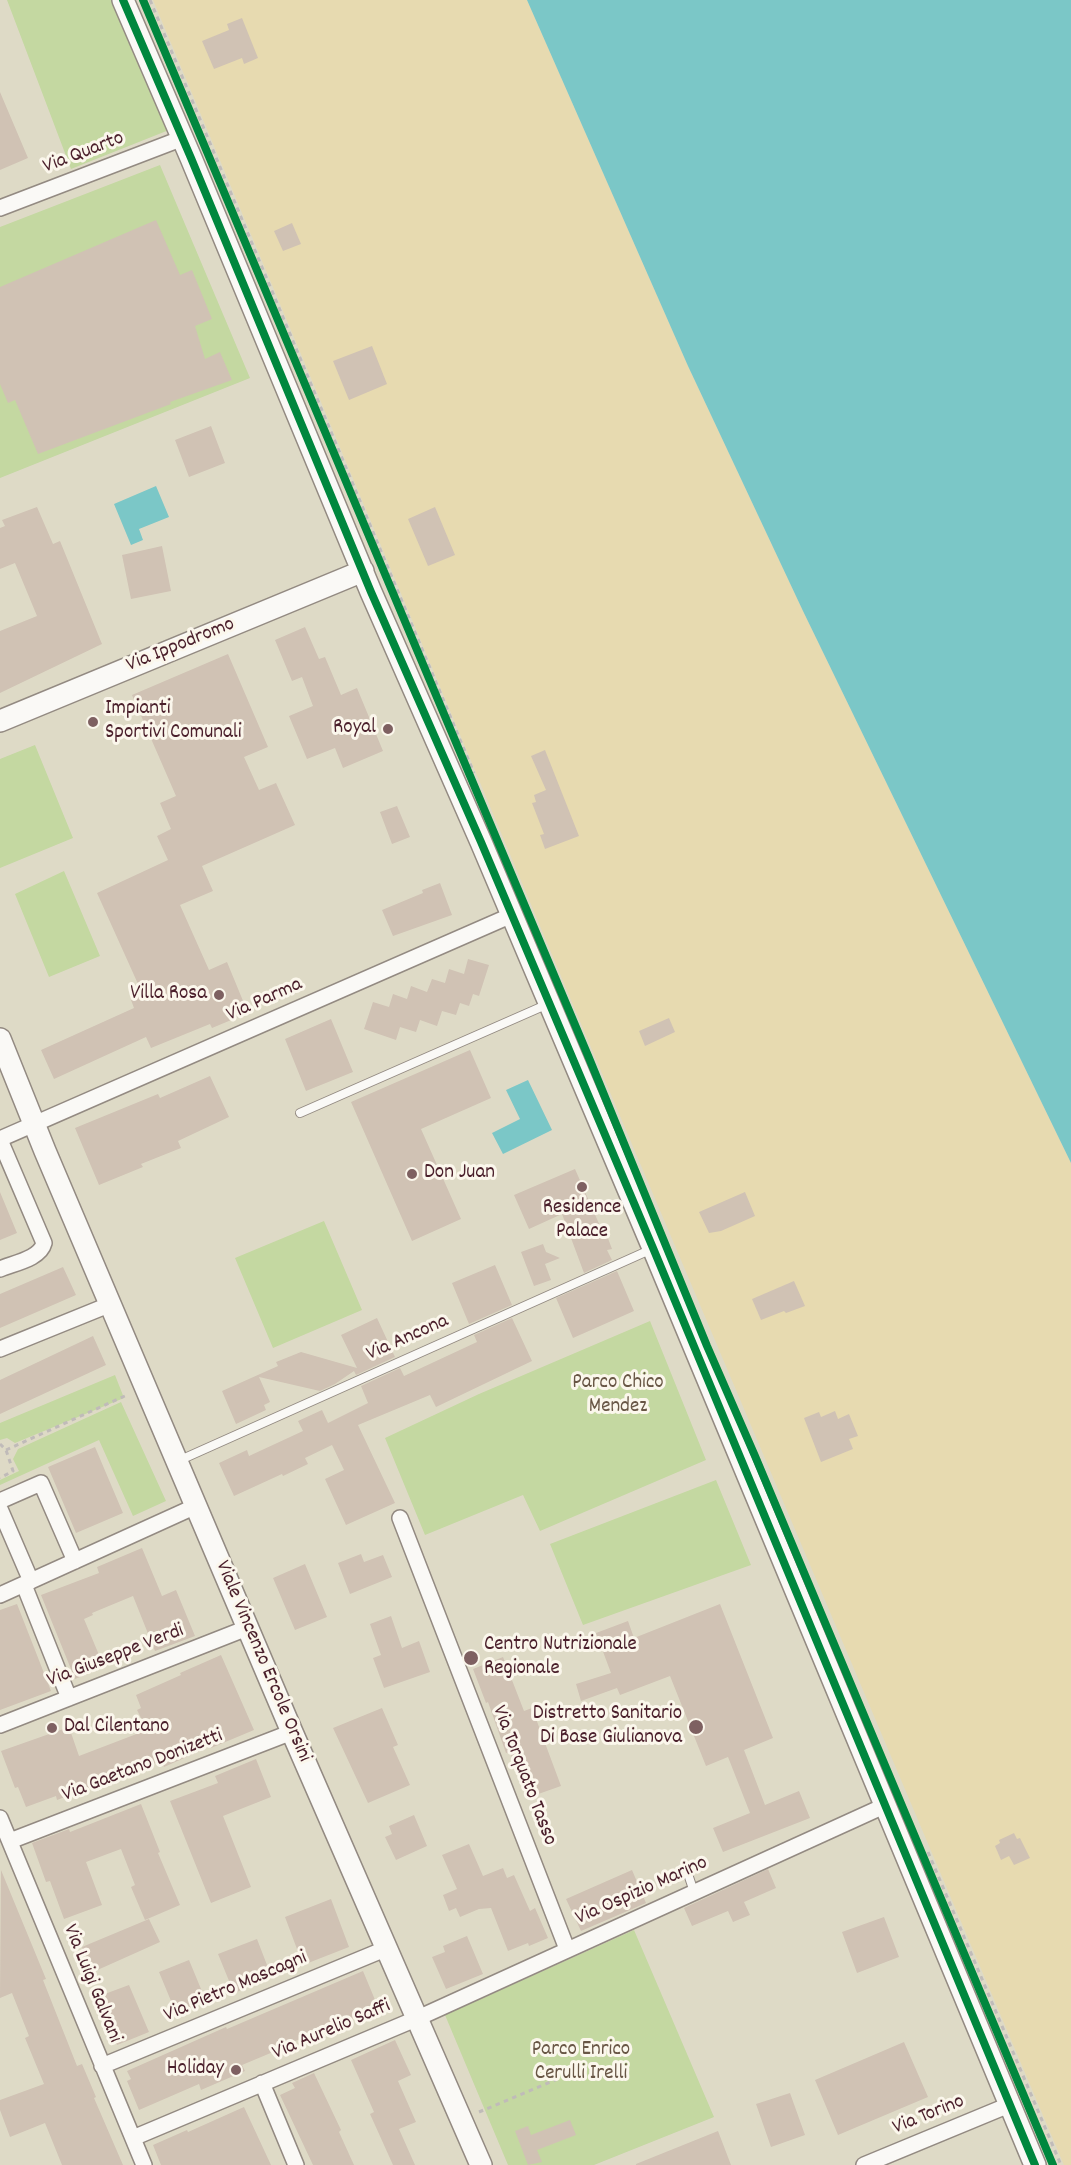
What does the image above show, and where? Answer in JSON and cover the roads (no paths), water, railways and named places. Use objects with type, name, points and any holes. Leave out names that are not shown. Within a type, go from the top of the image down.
[{"type":"street","points":[[123,0],[183,138],[363,571],[653,1248],[1035,2165]]},
{"type":"street","name":"Via Quarto","points":[[0,208],[183,138]]},
{"type":"street","name":"Via Ippodromo","points":[[0,721],[363,571]]},
{"type":"street","name":"Via Parma","points":[[0,1139],[512,915]]},
{"type":"street","name":"Viale Vincenzo Ercole Orsini","points":[[0,1039],[292,1732],[482,2165]]},
{"type":"street","points":[[0,1139],[45,1243],[43,1249],[37,1254],[0,1269]]},
{"type":"street","points":[[0,1349],[111,1304]]},
{"type":"street","points":[[0,1501],[41,1483],[75,1562]]},
{"type":"street","points":[[0,1595],[196,1506]]},
{"type":"street","points":[[0,1509],[69,1698]]},
{"type":"street","name":"Via Torquato Tasso","points":[[400,1518],[567,1949]]},
{"type":"street","name":"Via Giuseppe Verdi","points":[[0,1725],[248,1628]]},
{"type":"street","name":"Via Gaetano Donizetti","points":[[10,1841],[292,1732]]},
{"type":"street","name":"Via Ospizio Marino","points":[[418,2018],[884,1806]]},
{"type":"street","name":"Via Luigi Galvani","points":[[0,1818],[144,2165]]},
{"type":"street","name":"Via Pietro Mascagni","points":[[102,2066],[386,1949]]},
{"type":"street","name":"Via Aurelio Saffi","points":[[133,2138],[418,2018]]},
{"type":"street","name":"Via Aurelio Saffi","points":[[262,2083],[296,2165]]},
{"type":"street","name":"Via Torino","points":[[864,2165],[1009,2105]]},
{"type":"lane","points":[[300,1113],[550,1004]]},
{"type":"lane","name":"Via Ancona","points":[[178,1462],[653,1248]]},
{"type":"lane","points":[[687,1871],[694,1892]]},
{"type":"water","points":[[527,0],[1071,0],[1071,1163],[803,611],[688,366]]},
{"type":"water","points":[[156,486],[169,517],[139,529],[143,540],[131,545],[114,504]]},
{"type":"water","points":[[528,1080],[552,1130],[503,1154],[492,1133],[520,1119],[506,1090]]},
{"type":"place","name":"Impianti Sportivi Comunali","points":[[93,722]]},
{"type":"place","name":"Royal","points":[[388,729]]},
{"type":"place","name":"Villa Rosa","points":[[219,995]]},
{"type":"place","name":"Don Juan","points":[[412,1174]]},
{"type":"place","name":"Residence Palace","points":[[582,1187]]},
{"type":"place","name":"Centro Nutrizionale Regionale","points":[[471,1658]]},
{"type":"place","name":"Distretto Sanitario Di Base Giulianova","points":[[696,1727]]},
{"type":"place","name":"Dal Cilentano","points":[[52,1728]]},
{"type":"place","name":"Holiday","points":[[236,2070]]},
{"type":"park label","name":"Parco Chico Mendez","points":[[618,1396]]},
{"type":"park label","name":"Parco Enrico Cerulli Irelli","points":[[581,2063]]}]
